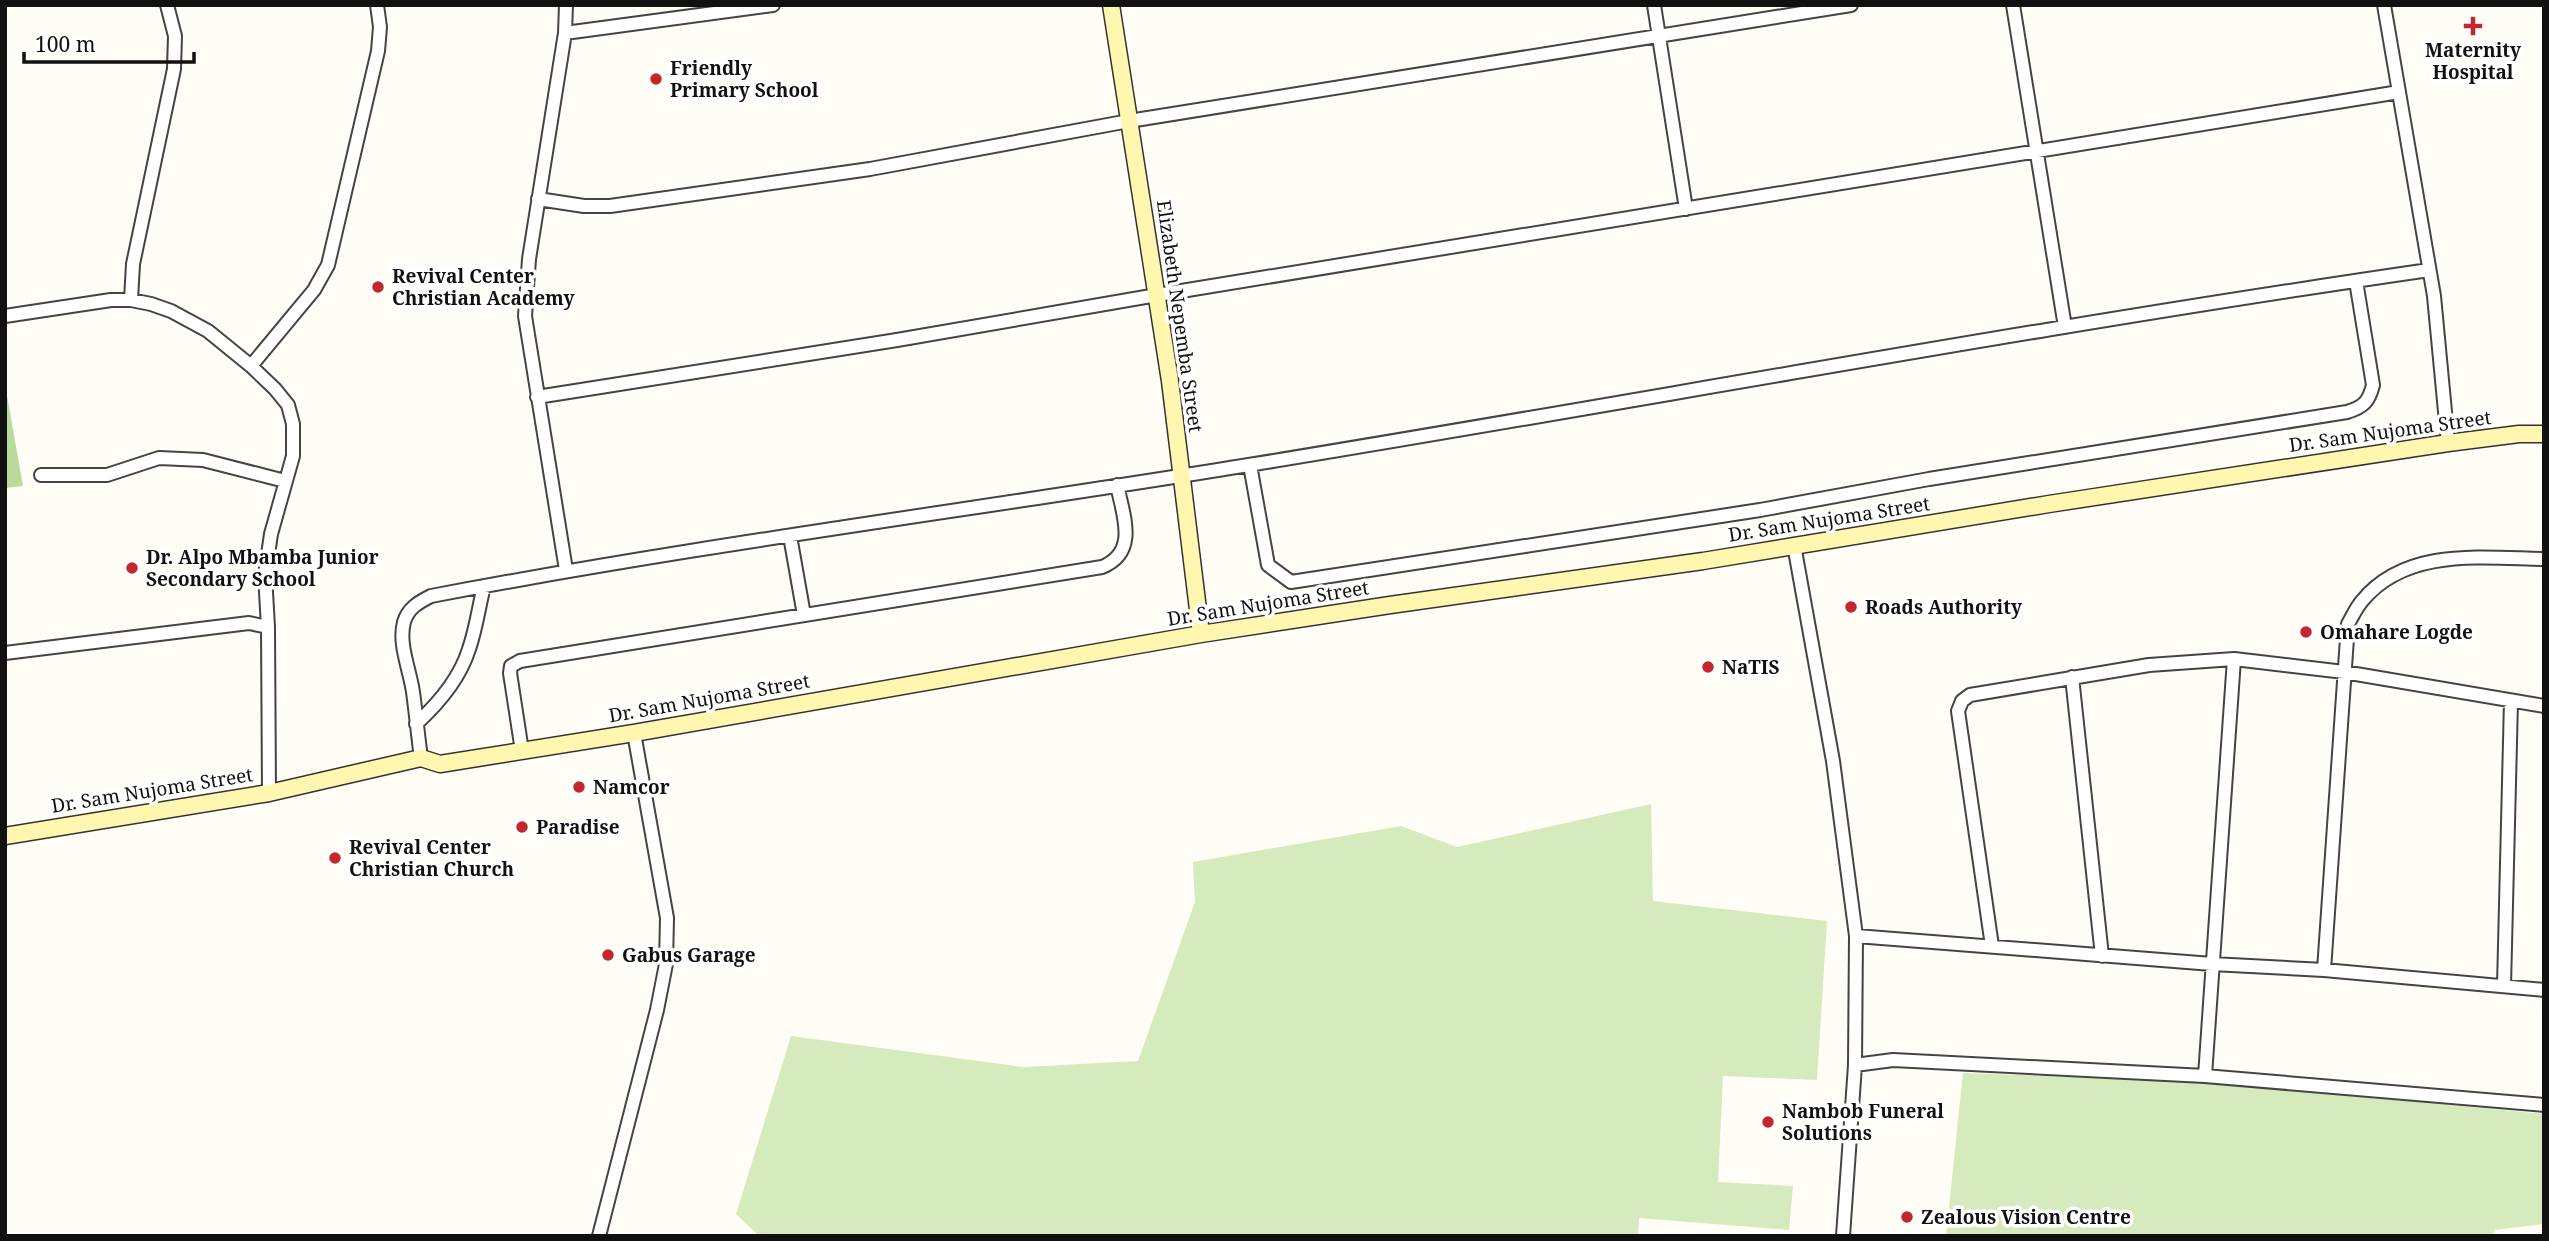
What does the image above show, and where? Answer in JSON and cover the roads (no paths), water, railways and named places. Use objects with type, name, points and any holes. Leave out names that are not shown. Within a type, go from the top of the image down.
[{"type":"street","points":[[131,300],[136,248],[174,69],[175,36],[167,5]]},
{"type":"street","points":[[251,366],[314,290],[328,265],[378,51],[380,27],[377,5]]},
{"type":"street","points":[[566,5],[565,33],[529,259],[525,304],[528,340],[566,570]]},
{"type":"street","points":[[565,33],[773,5]]},
{"type":"street","name":"Elizabeth Nepemba Street","points":[[1111,5],[1157,295],[1201,634]]},
{"type":"street","points":[[1654,5],[1686,209]]},
{"type":"street","points":[[538,199],[584,206],[610,206],[870,169],[1129,121],[1851,5]]},
{"type":"street","points":[[2013,5],[2065,327]]},
{"type":"street","points":[[2384,5],[2434,296],[2448,443]]},
{"type":"street","points":[[537,397],[2399,92]]},
{"type":"street","points":[[421,758],[403,624],[408,612],[431,596],[566,570],[1250,465],[2065,327],[2429,270]]},
{"type":"street","points":[[1250,465],[1268,565],[1291,582],[1760,510],[1929,479],[2361,408],[2370,398],[2373,385],[2356,281]]},
{"type":"street","points":[[5,316],[91,302],[131,300],[171,310],[191,321],[251,366],[288,405],[295,439],[267,552],[265,575],[269,793]]},
{"type":"street","name":"Dr. Sam Nujoma Street","points":[[5,836],[269,793],[421,758],[440,764],[522,751],[1201,634],[1703,561],[2448,443],[2519,434],[2544,434]]},
{"type":"street","points":[[41,475],[107,475],[159,458],[203,460],[285,481]]},
{"type":"street","points":[[522,751],[510,673],[511,666],[520,661],[1102,567],[1115,562],[1125,548],[1126,537],[1117,485]]},
{"type":"street","points":[[790,536],[804,615]]},
{"type":"street","points":[[1794,545],[1833,761],[1856,936],[1855,1065],[1843,1236]]},
{"type":"street","points":[[2324,970],[2348,624],[2362,600],[2382,583],[2407,568],[2428,561],[2464,558],[2544,559]]},
{"type":"street","points":[[416,724],[433,709],[462,666],[469,649],[484,586]]},
{"type":"street","points":[[5,653],[249,623],[268,627]]},
{"type":"street","points":[[1992,946],[1958,711],[1962,701],[1970,695],[2149,664],[2234,659],[2344,672],[2544,706]]},
{"type":"street","points":[[2205,1076],[2234,659]]},
{"type":"street","points":[[2072,677],[2102,956]]},
{"type":"street","points":[[2504,986],[2511,701]]},
{"type":"street","points":[[599,1236],[657,1010],[668,942],[667,918],[634,733]]},
{"type":"street","points":[[1856,936],[2102,956],[2324,970],[2544,990]]},
{"type":"street","points":[[1855,1065],[1893,1060],[2205,1076],[2544,1105]]},
{"type":"place","name":"Maternity Hospital","points":[[2473,26]]},
{"type":"place","name":"Friendly Primary School","points":[[656,79]]},
{"type":"place","name":"Revival Center Christian Academy","points":[[378,287]]},
{"type":"place","name":"Dr. Alpo Mbamba Junior Secondary School","points":[[132,568]]},
{"type":"place","name":"Roads Authority","points":[[1851,607]]},
{"type":"place","name":"Omahare Logde","points":[[2306,632]]},
{"type":"place","name":"NaTIS","points":[[1708,667]]},
{"type":"place","name":"Namcor","points":[[579,787]]},
{"type":"place","name":"Paradise","points":[[522,827]]},
{"type":"place","name":"Revival Center Christian Church","points":[[335,858]]},
{"type":"place","name":"Gabus Garage","points":[[608,955]]},
{"type":"place","name":"Nambob Funeral Solutions","points":[[1768,1122]]},
{"type":"place","name":"Zealous Vision Centre","points":[[1907,1217]]}]
